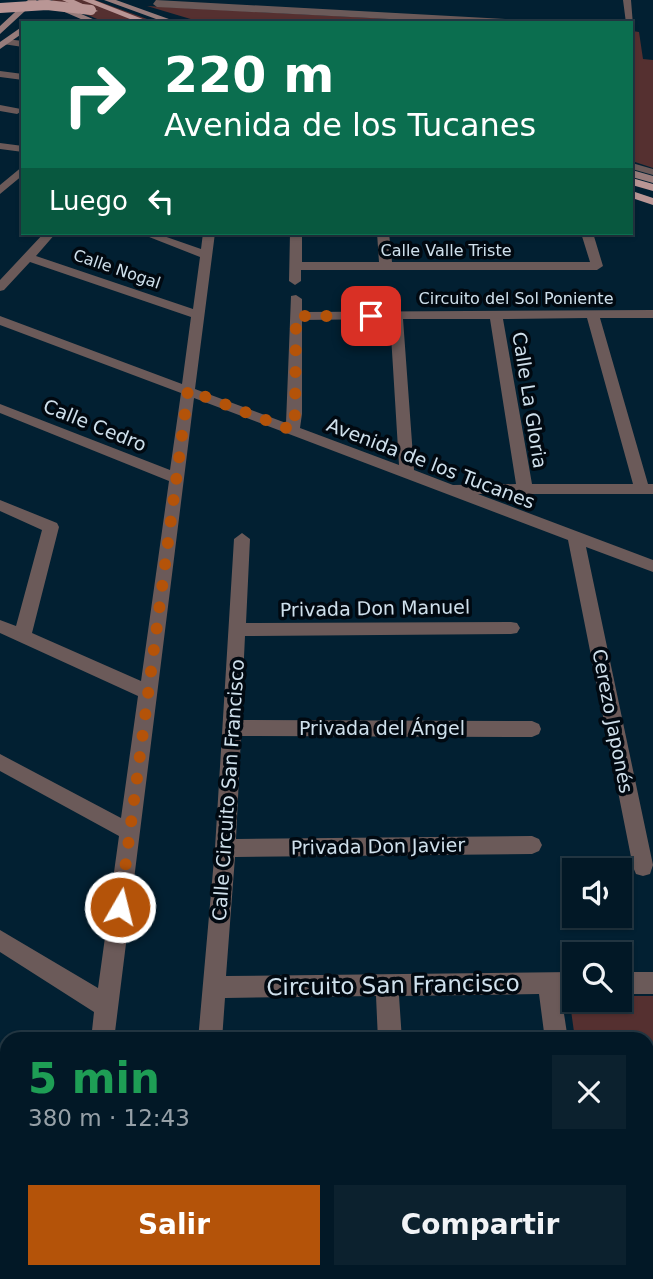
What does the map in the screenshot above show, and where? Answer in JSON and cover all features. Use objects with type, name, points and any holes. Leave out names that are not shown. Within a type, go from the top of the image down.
[{"type":"main road","points":[[0,10],[11,0]]},
{"type":"main road","points":[[41,0],[94,21]]},
{"type":"main road","points":[[66,0],[121,21]]},
{"type":"main road","points":[[86,0],[144,21]]},
{"type":"main road","points":[[108,0],[170,21]]},
{"type":"main road","points":[[0,31],[29,1],[73,21]]},
{"type":"main road","points":[[0,10],[47,5],[91,10]]},
{"type":"main road","points":[[0,10],[9,18],[8,24]]},
{"type":"main road","points":[[3,44],[21,30]]},
{"type":"main road","points":[[633,173],[653,180]]},
{"type":"main road","points":[[633,181],[653,188]]},
{"type":"main road","points":[[633,194],[653,202]]},
{"type":"street","points":[[160,0],[158,4],[396,12],[499,21]]},
{"type":"street","points":[[627,0],[630,21]]},
{"type":"street","points":[[3,44],[21,44]]},
{"type":"street","points":[[0,74],[21,77]]},
{"type":"street","points":[[0,108],[17,111]]},
{"type":"street","points":[[0,146],[21,149]]},
{"type":"street","points":[[633,166],[653,173]]},
{"type":"street","points":[[0,191],[21,171]]},
{"type":"street","points":[[0,287],[48,235]]},
{"type":"street","points":[[151,235],[206,254]]},
{"type":"street","points":[[103,1032],[131,833],[196,314],[209,235]]},
{"type":"street","points":[[295,281],[296,235]]},
{"type":"street","points":[[383,235],[386,267]]},
{"type":"street","name":"Calle Valle Triste","points":[[295,266],[597,266],[588,235]]},
{"type":"street","name":"Calle Nogal","points":[[27,257],[196,314]]},
{"type":"street","points":[[292,430],[295,414],[296,299]]},
{"type":"street","name":"Circuito del Sol Poniente","points":[[296,316],[496,317],[653,314]]},
{"type":"street","points":[[445,489],[647,489],[593,315]]},
{"type":"street","points":[[396,316],[407,474]]},
{"type":"street","name":"Calle La Gloria","points":[[496,317],[525,490]]},
{"type":"street","name":"Avenida de los Tucanes","points":[[0,320],[653,566]]},
{"type":"street","name":"Calle Cedro","points":[[0,408],[176,478]]},
{"type":"street","points":[[0,505],[51,527],[22,637]]},
{"type":"street","name":"Cerezo Japonés","points":[[576,538],[643,867]]},
{"type":"street","name":"Calle Circuito San Francisco","points":[[210,1032],[225,848],[242,539]]},
{"type":"street","points":[[0,626],[149,693]]},
{"type":"street","name":"Privada Don Manuel","points":[[238,630],[511,628]]},
{"type":"street","name":"Privada del Ángel","points":[[232,728],[532,729]]},
{"type":"street","points":[[0,762],[131,833]]},
{"type":"street","name":"Privada Don Javier","points":[[225,848],[532,845]]},
{"type":"street","points":[[0,940],[106,1006]]},
{"type":"street","points":[[632,983],[653,982]]},
{"type":"street","points":[[548,983],[556,1032]]},
{"type":"street","name":"Circuito San Francisco","points":[[213,987],[562,983]]},
{"type":"street","points":[[387,984],[390,1032]]},
{"type":"shaded area","points":[[51,0],[95,0],[153,21],[102,21]]},
{"type":"shaded area","points":[[147,6],[429,21],[197,21]]},
{"type":"shaded area","points":[[633,31],[639,32],[643,59],[653,60],[653,168],[633,161]]},
{"type":"shaded area","points":[[632,996],[653,996],[653,1032],[574,1032],[571,1012],[632,1012]]},
{"type":"route","points":[[120,907],[188,390],[292,430],[295,414],[296,316],[371,316]]}]
